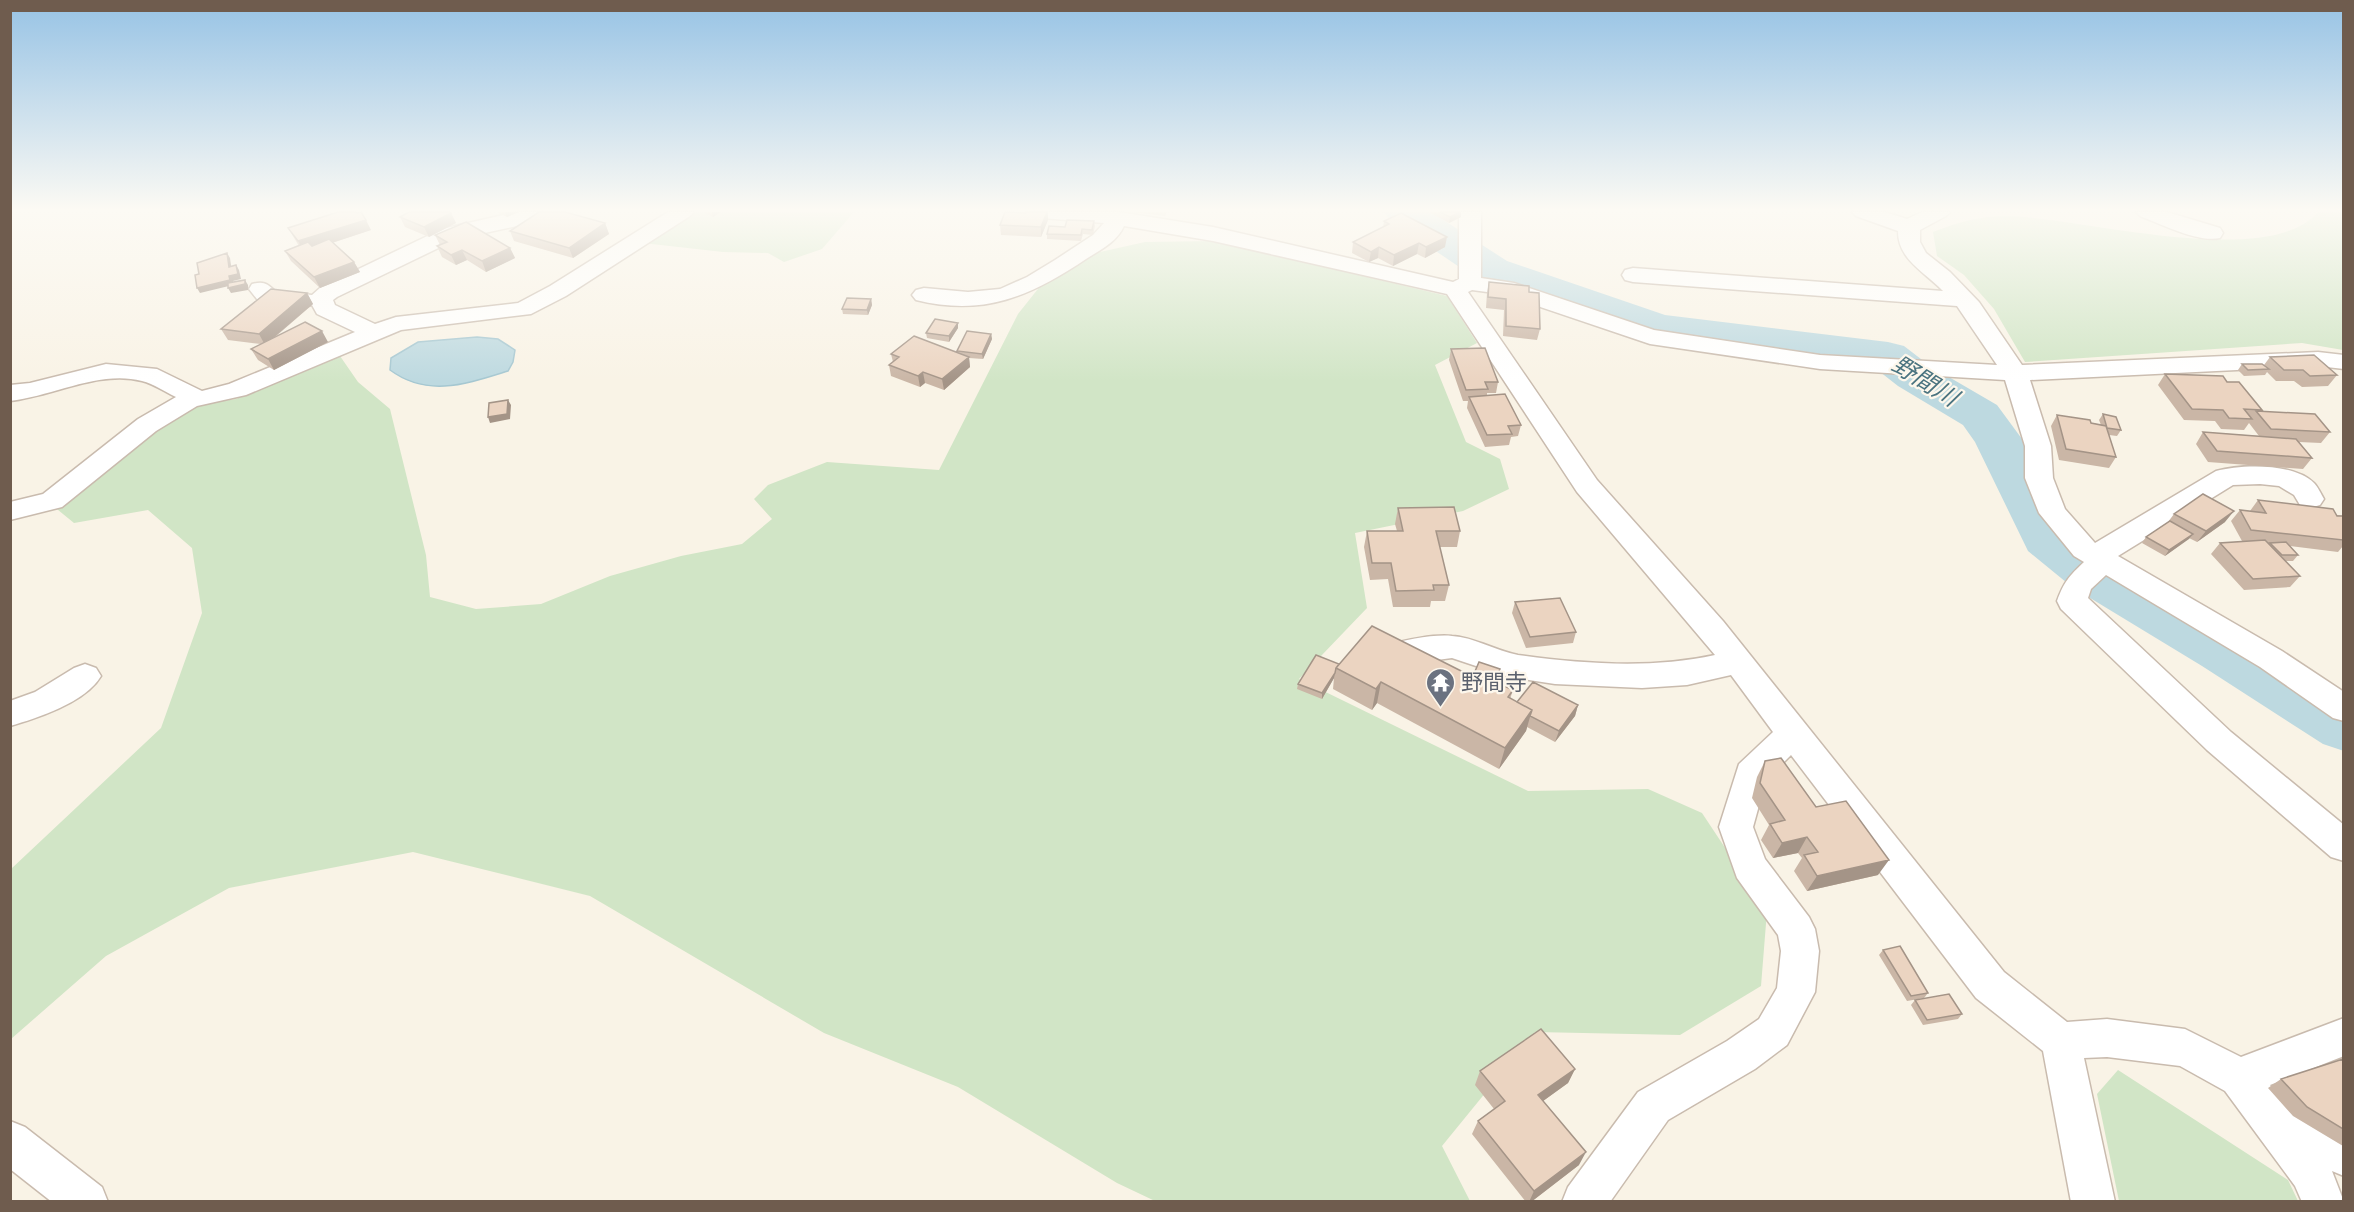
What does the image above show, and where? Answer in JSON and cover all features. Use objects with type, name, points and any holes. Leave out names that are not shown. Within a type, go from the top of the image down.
[{"type":"street","points":[[260,289],[268,298],[299,300],[321,298],[378,269]]},
{"type":"street","points":[[10,393],[31,391],[106,371],[148,374],[198,399],[237,390],[396,324],[523,309],[594,269]]},
{"type":"street","points":[[924,295],[992,298],[1031,284],[1056,269]]},
{"type":"street","points":[[1378,269],[1462,286],[1506,288],[1650,337],[1820,362],[2015,373],[2308,359],[2343,362]]},
{"type":"street","points":[[1464,269],[1462,286],[1587,486],[1712,629],[1990,985],[2061,1041],[2093,1202]]},
{"type":"street","points":[[1931,269],[1965,300],[2015,373],[2038,446],[2039,478],[2052,513],[2084,549],[2271,659],[2343,709]]},
{"type":"street","points":[[1633,274],[1965,300]]},
{"type":"street","points":[[321,298],[325,309],[375,333]]},
{"type":"street","points":[[10,511],[52,501],[147,425],[195,397]]},
{"type":"street","points":[[2310,499],[2309,494],[2297,483],[2288,480],[2259,475],[2226,477],[2099,558],[2078,584],[2072,601],[2219,741],[2343,846]]},
{"type":"street","points":[[1399,653],[1452,647],[1509,665],[1555,672],[1619,675],[1687,673],[1738,662]]},
{"type":"street","points":[[10,714],[46,701],[85,676]]},
{"type":"street","points":[[1583,1202],[1653,1106],[1714,1072],[1773,1032],[1796,992],[1800,951],[1796,929],[1750,867],[1736,826],[1751,774],[1793,733]]},
{"type":"street","points":[[2061,1041],[2107,1038],[2185,1048],[2343,1155]]},
{"type":"street","points":[[2251,1093],[2343,1038]]},
{"type":"street","points":[[2251,1093],[2310,1171],[2324,1202]]},
{"type":"street","points":[[10,1142],[87,1202]]},
{"type":"green space","points":[[1331,269],[1447,296],[1477,343],[1435,365],[1466,442],[1500,459],[1509,489],[1463,511],[1355,533],[1367,608],[1299,679],[1528,791],[1648,789],[1702,813],[1767,911],[1761,986],[1680,1035],[1535,1032],[1442,1146],[1470,1201],[1155,1201],[1117,1183],[958,1087],[824,1033],[590,896],[413,852],[229,888],[106,956],[11,1039],[11,869],[161,728],[202,613],[192,548],[148,510],[74,523],[52,505],[184,407],[236,399],[340,356],[358,382],[390,409],[426,555],[430,597],[476,609],[541,604],[610,576],[681,556],[742,544],[772,519],[754,499],[768,485],[827,462],[939,470],[1018,314],[1053,270]]},
{"type":"green space","points":[[1955,269],[2343,269],[2343,350],[2302,343],[2025,362],[1994,309],[1964,275]]},
{"type":"green space","points":[[2118,1070],[2288,1180],[2298,1201],[2119,1201],[2097,1094]]},
{"type":"water","points":[[477,337],[498,339],[515,350],[513,362],[508,371],[462,384],[433,386],[404,379],[390,370],[391,358],[418,342]]},
{"type":"building","points":[[198,269],[237,269],[238,274],[229,276],[230,280],[197,288],[195,275],[199,274]]},
{"type":"building","points":[[305,269],[337,269],[314,277]]},
{"type":"building","points":[[245,280],[245,284],[228,288],[228,283]]},
{"type":"building","points":[[1489,282],[1529,286],[1529,292],[1539,293],[1540,329],[1506,326],[1506,299],[1488,297]]},
{"type":"building","points":[[271,289],[307,293],[259,334],[221,329]]},
{"type":"building","points":[[847,298],[871,299],[867,310],[842,309]]},
{"type":"building","points":[[935,319],[958,323],[949,336],[926,333]]},
{"type":"building","points":[[305,322],[322,331],[268,359],[251,349]]},
{"type":"building","points":[[967,331],[991,334],[982,354],[957,351]]},
{"type":"building","points":[[914,336],[969,357],[942,379],[923,372],[918,376],[889,365],[899,357],[891,354]]},
{"type":"building","points":[[1485,348],[1498,382],[1485,382],[1488,389],[1466,390],[1451,349]]},
{"type":"building","points":[[2314,355],[2337,375],[2310,376],[2303,370],[2284,370],[2270,357]]},
{"type":"building","points":[[2242,364],[2262,364],[2269,369],[2248,370]]},
{"type":"building","points":[[2165,374],[2223,376],[2227,382],[2239,382],[2262,410],[2244,409],[2252,419],[2229,418],[2223,410],[2192,409]]},
{"type":"building","points":[[1505,394],[1521,425],[1508,426],[1512,434],[1487,435],[1469,397]]},
{"type":"building","points":[[508,400],[507,414],[488,417],[489,403]]},
{"type":"building","points":[[2256,411],[2315,414],[2330,432],[2271,429]]},
{"type":"building","points":[[2103,414],[2116,417],[2121,430],[2107,428]]},
{"type":"building","points":[[2057,415],[2090,420],[2091,423],[2106,426],[2116,457],[2066,449]]},
{"type":"building","points":[[2203,432],[2296,439],[2312,458],[2217,451]]},
{"type":"building","points":[[2203,494],[2234,511],[2206,531],[2174,514]]},
{"type":"building","points":[[2258,500],[2333,509],[2337,516],[2343,516],[2343,540],[2251,530],[2240,510],[2266,513]]},
{"type":"building","points":[[1454,507],[1460,531],[1436,531],[1449,585],[1433,585],[1434,590],[1396,591],[1391,563],[1372,563],[1367,531],[1403,531],[1398,508]]},
{"type":"building","points":[[2170,521],[2193,534],[2169,550],[2146,537]]},
{"type":"building","points":[[2265,540],[2300,576],[2253,579],[2220,543]]},
{"type":"building","points":[[2286,542],[2298,555],[2282,555],[2270,543]]},
{"type":"building","points":[[1560,598],[1576,632],[1530,637],[1515,602]]},
{"type":"building","points":[[1372,626],[1481,681],[1485,677],[1513,690],[1508,697],[1532,710],[1505,748],[1381,682],[1376,689],[1336,668]]},
{"type":"building","points":[[1316,655],[1339,664],[1322,693],[1298,684]]},
{"type":"building","points":[[1479,662],[1500,669],[1495,681],[1473,676]]},
{"type":"building","points":[[1533,682],[1578,705],[1559,731],[1530,716],[1532,710],[1517,702]]},
{"type":"building","points":[[1781,758],[1816,807],[1846,801],[1889,860],[1817,876],[1804,855],[1818,852],[1807,837],[1782,843],[1770,824],[1785,820],[1760,783],[1765,761]]},
{"type":"building","points":[[1900,946],[1928,993],[1911,996],[1883,950]]},
{"type":"building","points":[[1949,994],[1962,1014],[1927,1020],[1915,1000]]},
{"type":"building","points":[[1541,1029],[1575,1069],[1538,1095],[1586,1152],[1534,1191],[1478,1121],[1505,1101],[1480,1071]]},
{"type":"building","points":[[2343,1059],[2343,1129],[2307,1107],[2281,1079]]},
{"type":"waterway","name":"野間川","points":[[1490,269],[1659,327],[1888,356],[1914,376],[1980,415],[1998,439],[2047,538],[2091,574],[2222,651],[2344,727]]},
{"type":"place","name":"野間寺","points":[[1440,708]]}]
